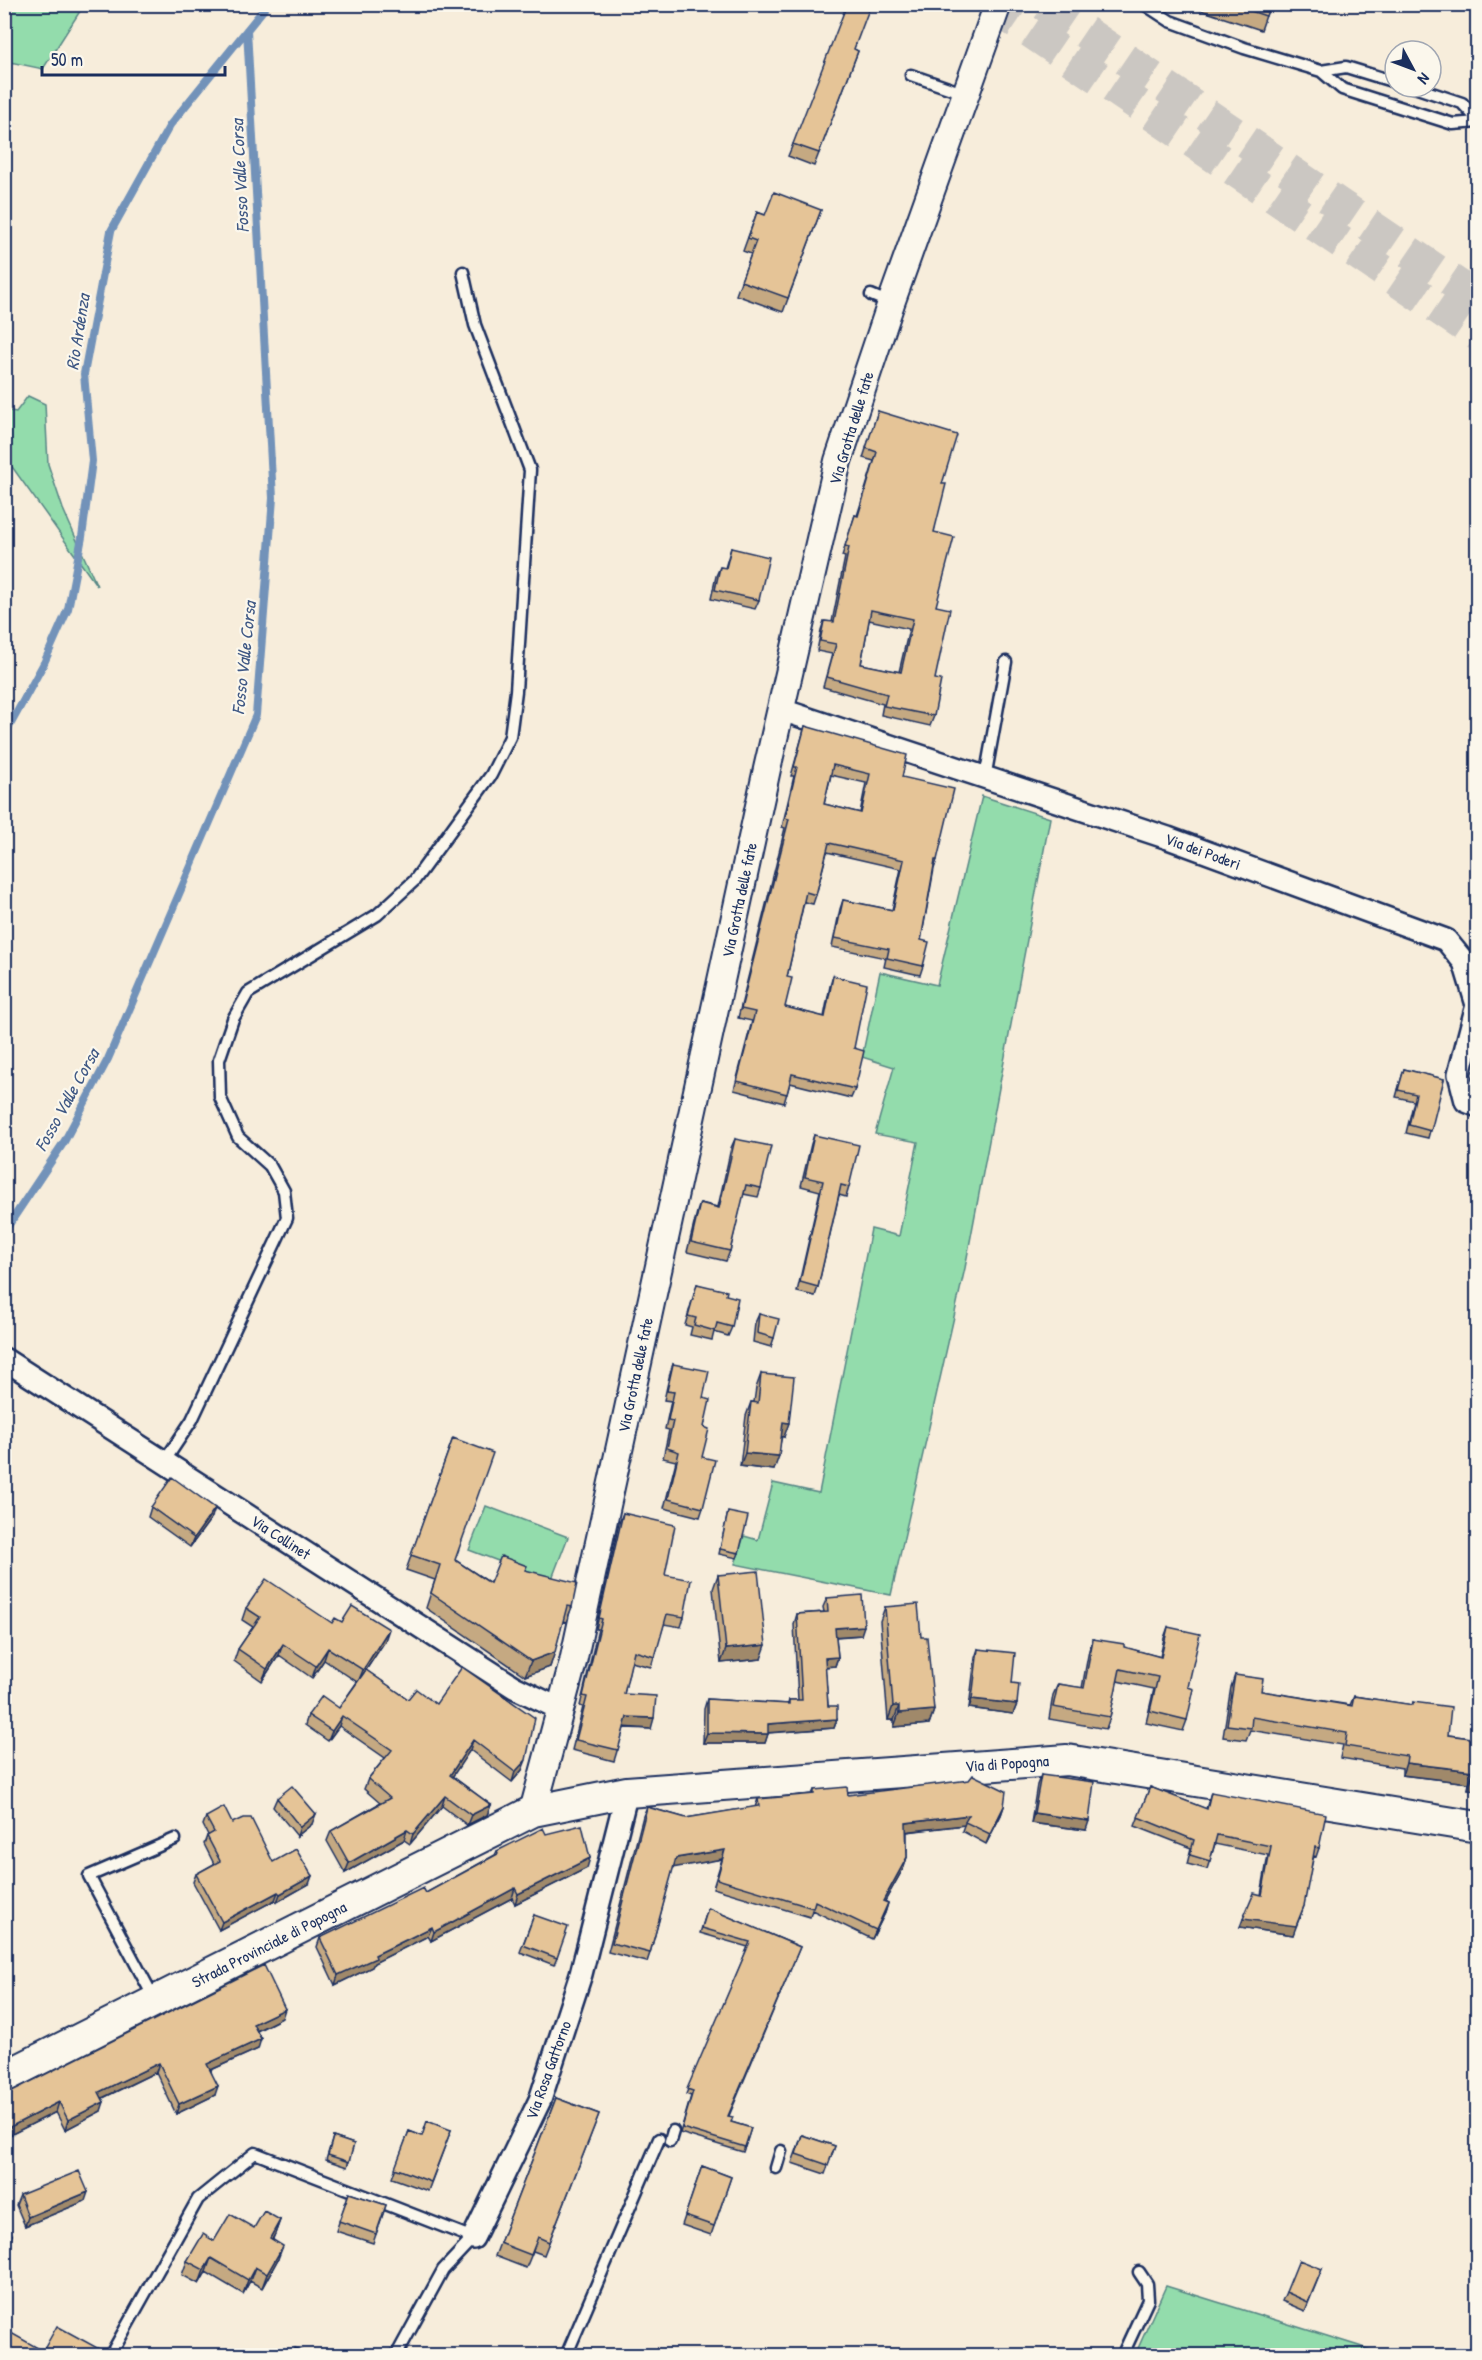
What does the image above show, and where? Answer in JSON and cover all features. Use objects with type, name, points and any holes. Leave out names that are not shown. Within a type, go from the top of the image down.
[{"type":"main road","name":"Via di Popogna","points":[[534,1811],[627,1792],[1067,1760],[1478,1827]]},
{"type":"main road","name":"Strada Provinciale di Popogna","points":[[4,2077],[534,1811]]},
{"type":"street","name":"Via Grotta delle fate","points":[[534,1811],[573,1662],[646,1345],[767,769],[838,461],[881,299],[966,94],[998,4]]},
{"type":"street","name":"Via dei Poderi","points":[[782,710],[1168,838],[1446,940],[1464,962],[1477,1005],[1459,1074],[1466,1101],[1478,1106]]},
{"type":"street","name":"Via Collinet","points":[[4,1359],[514,1686],[560,1709]]},
{"type":"street","name":"Via Rosa Gattorno","points":[[473,2238],[540,2100],[581,1974],[627,1792]]},
{"type":"lane","points":[[1144,4],[1170,21],[1244,48],[1321,71],[1342,89],[1453,124],[1478,121]]},
{"type":"lane","points":[[1321,71],[1346,67],[1383,78]]},
{"type":"lane","points":[[911,75],[966,94]]},
{"type":"lane","points":[[1443,97],[1462,103],[1478,121]]},
{"type":"lane","points":[[164,1462],[192,1420],[287,1218],[284,1191],[270,1166],[238,1137],[220,1097],[219,1060],[233,1020],[248,993],[377,915],[414,881],[491,775],[510,737],[516,691],[530,470],[475,325],[463,272]]},
{"type":"lane","points":[[985,778],[1006,662]]},
{"type":"lane","points":[[155,2001],[89,1876],[175,1839]]},
{"type":"lane","points":[[566,2355],[668,2137]]},
{"type":"lane","points":[[776,2168],[781,2151]]},
{"type":"lane","points":[[110,2355],[198,2199],[255,2153],[473,2238]]},
{"type":"lane","name":"Via Rosa Gattorno","points":[[396,2355],[443,2270],[473,2238]]},
{"type":"lane","points":[[1122,2355],[1148,2300],[1147,2284],[1139,2272]]},
{"type":"green space","points":[[4,5],[84,5],[43,69],[5,61]]},
{"type":"green space","points":[[28,396],[45,404],[48,464],[63,509],[97,586],[13,468],[5,463],[5,410],[16,412]]},
{"type":"green space","points":[[982,796],[1050,818],[965,1268],[891,1595],[735,1564],[744,1536],[758,1540],[773,1483],[819,1493],[871,1229],[899,1236],[918,1142],[875,1134],[894,1067],[862,1057],[880,972],[937,985]]},
{"type":"green space","points":[[486,1506],[568,1537],[551,1581],[469,1550]]},
{"type":"green space","points":[[1166,2286],[1388,2355],[1135,2355]]},
{"type":"building","points":[[847,4],[871,4],[854,49],[858,51],[819,153],[793,144]]},
{"type":"building","points":[[1230,4],[1270,4],[1266,16]]},
{"type":"building","points":[[774,192],[821,210],[788,298],[741,281],[756,241],[748,238],[757,212],[765,215]]},
{"type":"building","points":[[878,411],[957,435],[942,484],[946,484],[934,532],[954,537],[936,606],[950,609],[935,679],[941,680],[934,716],[884,706],[887,694],[827,677],[836,644],[820,641],[824,621],[834,622],[849,547],[845,546],[855,515],[858,516],[877,452],[866,448]],"holes":[[[871,610],[913,619],[901,672],[861,664]]]},
{"type":"building","points":[[731,548],[769,557],[759,600],[715,590],[720,567],[726,568]]},
{"type":"building","points":[[805,726],[907,755],[902,777],[954,789],[937,860],[935,860],[921,940],[929,942],[923,966],[887,958],[889,949],[835,938],[843,900],[893,910],[904,860],[829,843],[816,895],[806,892],[787,977],[792,978],[785,1007],[825,1017],[833,976],[867,984],[854,1048],[864,1051],[855,1089],[792,1074],[787,1094],[737,1081],[755,1012],[741,1009],[789,819],[785,818],[797,767],[794,767]],"holes":[[[833,765],[870,774],[861,813],[824,804]]]},
{"type":"building","points":[[1404,1069],[1444,1079],[1431,1131],[1409,1125],[1416,1094],[1398,1090]]},
{"type":"building","points":[[814,1135],[859,1145],[849,1187],[841,1185],[818,1287],[800,1282],[823,1181],[805,1177]]},
{"type":"building","points":[[735,1139],[771,1146],[761,1188],[746,1185],[730,1251],[691,1242],[700,1203],[719,1208]]},
{"type":"building","points":[[697,1284],[727,1291],[726,1295],[738,1298],[732,1327],[717,1323],[715,1331],[694,1325],[696,1318],[688,1316]]},
{"type":"building","points":[[759,1314],[779,1319],[774,1338],[757,1333]]},
{"type":"building","points":[[673,1364],[709,1371],[703,1398],[710,1400],[704,1427],[709,1429],[702,1457],[715,1460],[703,1508],[668,1499],[679,1452],[667,1448],[673,1421],[668,1420],[674,1392],[667,1391]]},
{"type":"building","points":[[761,1374],[794,1377],[789,1423],[783,1422],[779,1456],[745,1453],[751,1402],[758,1403]]},
{"type":"building","points":[[453,1438],[493,1453],[455,1560],[490,1583],[501,1556],[527,1566],[525,1570],[577,1583],[572,1607],[567,1606],[555,1652],[531,1661],[431,1593],[440,1565],[411,1555]]},
{"type":"building","points":[[172,1477],[215,1508],[194,1538],[151,1507]]},
{"type":"building","points":[[728,1512],[748,1516],[739,1553],[720,1549]]},
{"type":"building","points":[[623,1513],[675,1525],[665,1575],[691,1580],[684,1617],[667,1614],[655,1657],[634,1651],[624,1694],[656,1696],[654,1718],[627,1717],[618,1750],[576,1740],[587,1697],[583,1696],[602,1619],[599,1618]]},
{"type":"building","points":[[758,1571],[766,1645],[726,1649],[718,1575]]},
{"type":"building","points":[[266,1579],[332,1623],[335,1618],[342,1622],[352,1606],[389,1629],[363,1670],[328,1648],[316,1666],[283,1644],[267,1669],[238,1649],[260,1617],[246,1608]]},
{"type":"building","points":[[862,1595],[864,1626],[835,1628],[838,1657],[825,1658],[828,1706],[837,1706],[837,1719],[768,1724],[768,1734],[707,1733],[707,1699],[789,1704],[789,1700],[802,1700],[797,1614],[828,1612],[827,1598]]},
{"type":"building","points":[[918,1604],[921,1637],[927,1637],[934,1710],[899,1713],[899,1706],[893,1706],[885,1607]]},
{"type":"building","points":[[1168,1627],[1200,1634],[1188,1687],[1194,1689],[1187,1720],[1150,1711],[1158,1677],[1120,1669],[1110,1717],[1053,1707],[1058,1684],[1084,1688],[1093,1639],[1124,1644],[1124,1647],[1161,1657]]},
{"type":"building","points":[[978,1649],[1015,1653],[1012,1683],[1019,1684],[1017,1704],[972,1699]]},
{"type":"building","points":[[462,1667],[535,1718],[526,1760],[515,1772],[473,1740],[450,1775],[491,1805],[471,1815],[445,1796],[413,1834],[407,1830],[349,1863],[331,1831],[390,1798],[368,1779],[392,1750],[342,1716],[332,1731],[308,1715],[322,1696],[339,1708],[366,1670],[408,1699],[416,1689],[436,1704]]},
{"type":"building","points":[[1235,1675],[1263,1679],[1261,1691],[1352,1706],[1354,1696],[1413,1705],[1413,1702],[1451,1707],[1448,1735],[1478,1739],[1478,1778],[1472,1777],[1473,1771],[1406,1763],[1407,1756],[1345,1746],[1347,1733],[1252,1717],[1251,1728],[1227,1725]]},
{"type":"building","points":[[973,1775],[1006,1791],[1004,1806],[990,1834],[965,1822],[969,1815],[906,1823],[907,1857],[883,1901],[888,1903],[876,1930],[815,1901],[813,1908],[717,1879],[725,1850],[676,1858],[650,1953],[612,1943],[647,1807],[686,1818],[759,1806],[758,1799],[814,1794],[814,1790],[847,1787],[848,1795],[969,1780]]},
{"type":"building","points":[[1041,1775],[1094,1782],[1089,1821],[1034,1813]]},
{"type":"building","points":[[292,1786],[316,1814],[300,1827],[277,1798]]},
{"type":"building","points":[[1150,1787],[1207,1809],[1211,1792],[1326,1814],[1319,1848],[1315,1847],[1304,1906],[1296,1926],[1243,1919],[1254,1893],[1262,1895],[1271,1846],[1217,1835],[1210,1861],[1190,1855],[1194,1840],[1138,1817]]},
{"type":"building","points":[[224,1807],[232,1823],[243,1818],[251,1818],[273,1862],[296,1849],[312,1876],[222,1922],[196,1874],[220,1861],[207,1836],[214,1832],[206,1817]]},
{"type":"building","points":[[582,1825],[590,1858],[518,1894],[515,1888],[434,1932],[432,1927],[375,1955],[376,1958],[338,1975],[320,1938],[423,1888],[426,1893],[498,1854],[497,1851],[543,1828],[546,1834]]},
{"type":"building","points":[[708,1908],[800,1947],[728,2116],[733,2117],[731,2122],[751,2128],[745,2147],[682,2128],[693,2091],[687,2089],[750,1942],[702,1928]]},
{"type":"building","points":[[534,1915],[568,1927],[557,1958],[523,1945]]},
{"type":"building","points":[[264,1965],[285,2009],[253,2024],[261,2039],[207,2064],[218,2086],[179,2104],[159,2063],[99,2092],[104,2102],[68,2120],[59,2102],[4,2130],[4,2095]]},
{"type":"building","points":[[556,2098],[599,2114],[549,2242],[538,2237],[531,2255],[500,2243]]},
{"type":"building","points":[[427,2121],[451,2130],[431,2182],[395,2168],[409,2131],[422,2136]]},
{"type":"building","points":[[802,2135],[835,2146],[828,2165],[796,2154]]},
{"type":"building","points":[[333,2137],[354,2144],[349,2162],[328,2155]]},
{"type":"building","points":[[702,2166],[731,2177],[714,2226],[685,2216]]},
{"type":"building","points":[[79,2171],[88,2192],[28,2217],[20,2195]]},
{"type":"building","points":[[349,2193],[386,2205],[376,2234],[339,2221]]},
{"type":"building","points":[[264,2211],[280,2220],[270,2238],[283,2246],[267,2274],[255,2267],[248,2280],[211,2258],[204,2270],[187,2261],[203,2234],[214,2241],[230,2214],[254,2228]]},
{"type":"building","points":[[4,2221],[12,2235],[4,2239]]},
{"type":"building","points":[[1299,2260],[1322,2269],[1308,2302],[1286,2292]]},
{"type":"building","points":[[57,2326],[101,2350],[98,2355],[4,2355],[4,2329],[43,2351]]},
{"type":"building","points":[[295,2348],[309,2355],[292,2355]]},
{"type":"waterway","name":"Rio Ardenza","points":[[4,736],[44,663],[68,609],[82,537],[92,461],[84,374],[111,231],[170,125],[268,4]]},
{"type":"waterway","name":"Fosso Valle Corsa","points":[[4,1232],[64,1142],[108,1059],[256,715],[273,498],[247,30]]},
{"type":"tunnel","points":[[990,4],[1478,335]]},
{"type":"tunnel","points":[[1044,4],[1478,299]]}]
